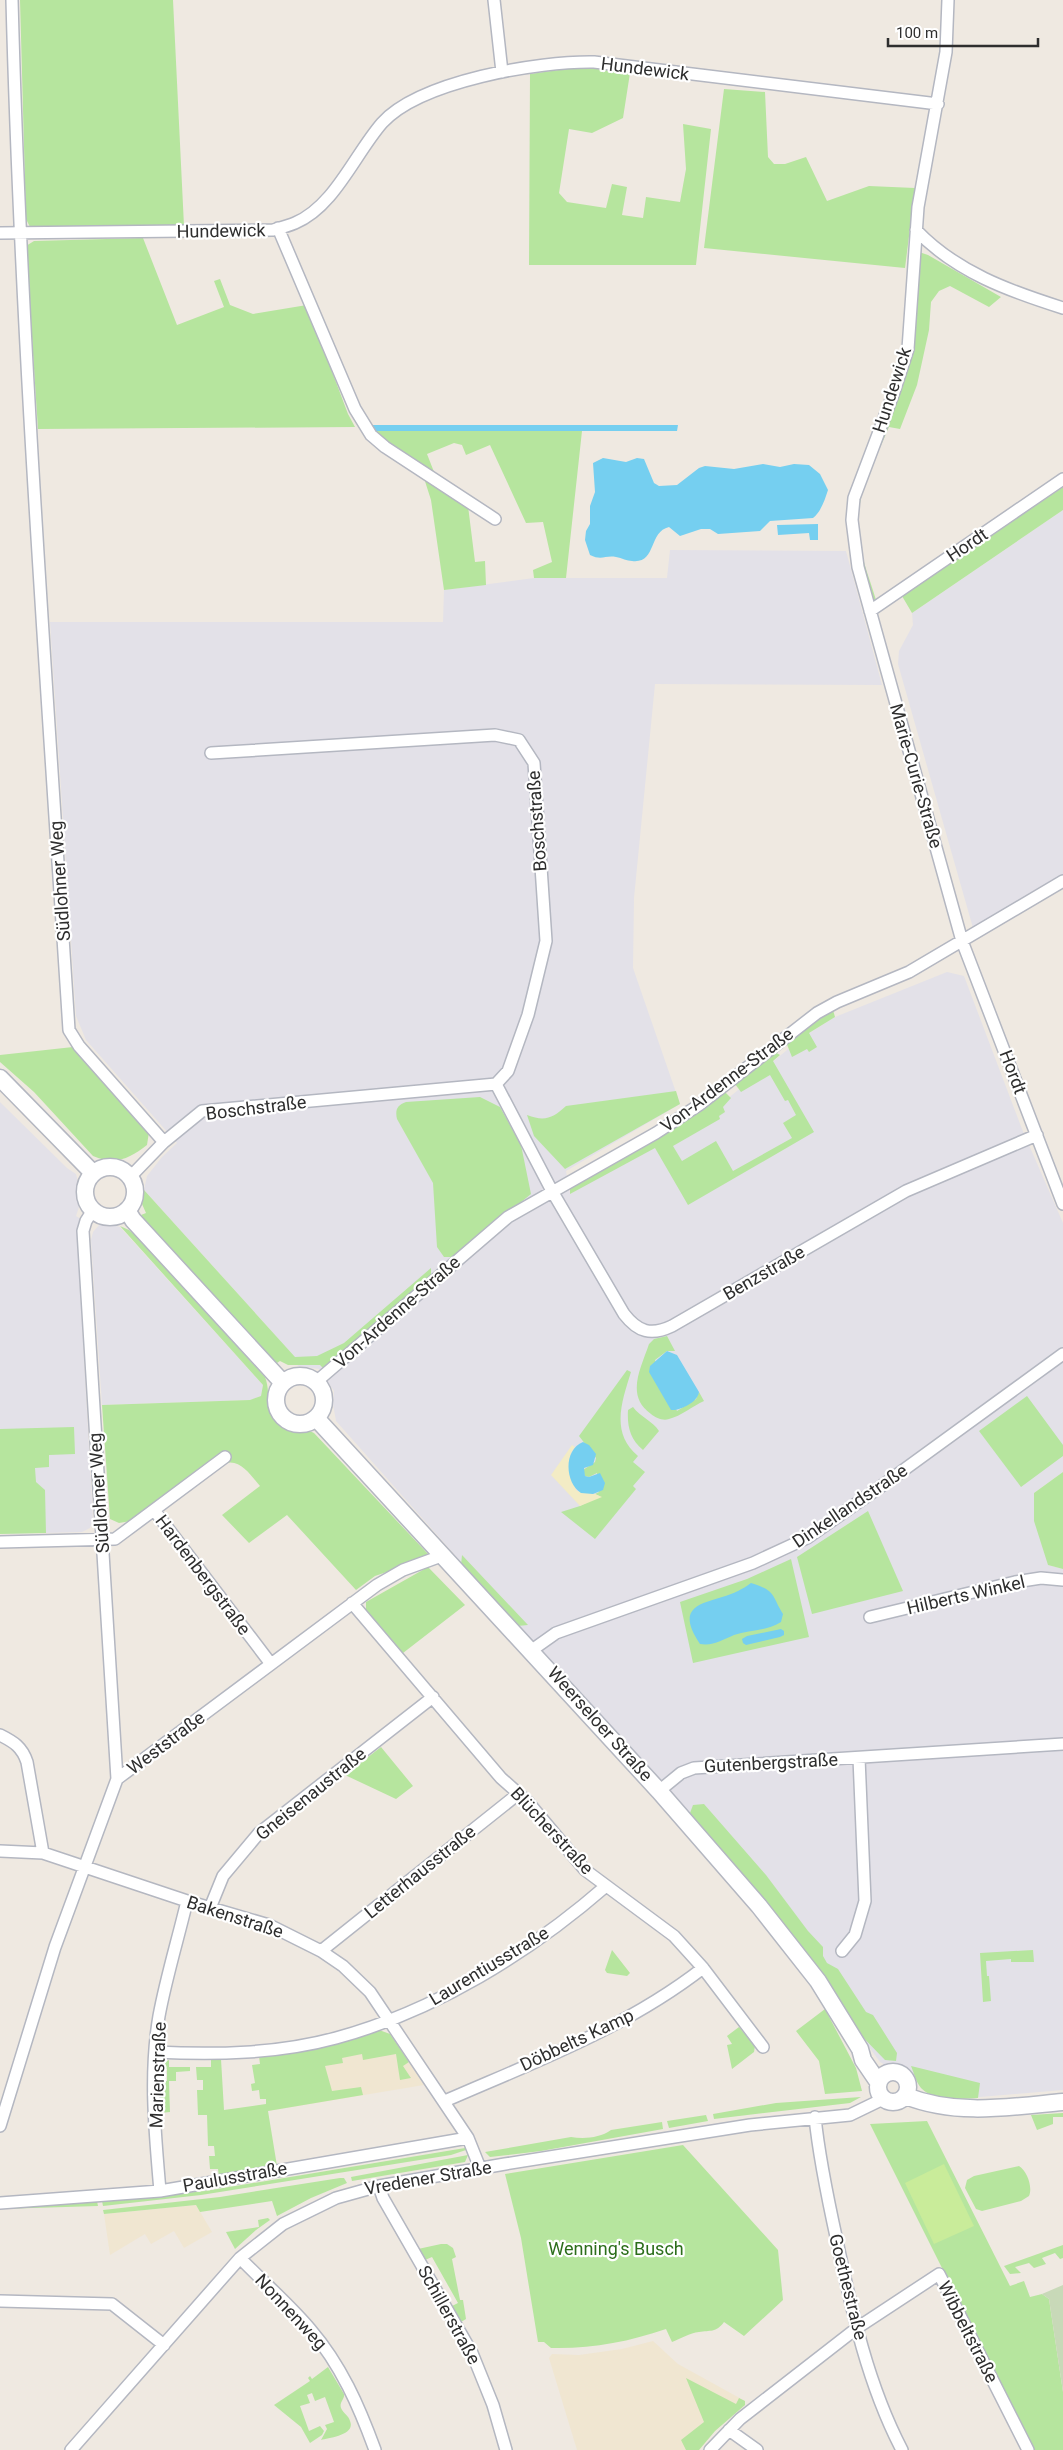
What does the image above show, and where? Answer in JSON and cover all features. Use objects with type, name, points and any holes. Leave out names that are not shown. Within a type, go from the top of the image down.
[{"type":"street","name":"Südlohner Weg","points":[[12,0],[21,233],[40,585],[70,1030],[79,1046],[164,1142]]},
{"type":"street","points":[[494,0],[502,72]]},
{"type":"street","name":"Hundewick","points":[[870,611],[855,549],[852,520],[853,506],[858,484],[894,392],[908,349],[916,230],[946,52],[948,0]]},
{"type":"street","name":"Hundewick","points":[[0,234],[246,232],[278,228],[302,219],[324,202],[382,123],[399,109],[428,94],[502,72],[553,63],[594,62],[938,104]]},
{"type":"street","points":[[278,228],[352,402],[371,435],[385,447],[495,519]]},
{"type":"street","points":[[916,230],[932,247],[985,280],[1063,308]]},
{"type":"street","name":"Hordt","points":[[870,611],[1063,479]]},
{"type":"street","name":"Marie-Curie-Straße","points":[[870,611],[962,941]]},
{"type":"street","name":"Boschstraße","points":[[129,1175],[135,1172],[164,1142],[202,1111],[496,1084],[508,1072],[528,1015],[546,941],[534,764],[519,740],[495,735],[210,753]]},
{"type":"street","name":"Von-Ardenne-Straße","points":[[316,1382],[508,1218],[656,1133],[699,1105],[817,1013],[837,1002],[909,972],[1063,881]]},
{"type":"street","name":"Hordt","points":[[962,941],[1063,1204]]},
{"type":"street","points":[[0,1078],[93,1173]]},
{"type":"street","points":[[496,1084],[552,1191]]},
{"type":"street","name":"Benzstraße","points":[[552,1191],[624,1314],[641,1331],[651,1332],[672,1326],[906,1191],[1037,1136]]},
{"type":"street","points":[[108,1167],[123,1170],[129,1175],[134,1183],[135,1193],[133,1202],[127,1210],[119,1215],[110,1217],[92,1210],[85,1190],[88,1180],[93,1173],[108,1167]]},
{"type":"street","name":"Südlohner Weg","points":[[92,1210],[83,1231],[117,1779]]},
{"type":"street","points":[[127,1210],[133,1220],[284,1383]]},
{"type":"street","name":"Dinkellandstraße","points":[[532,1650],[556,1633],[753,1563],[806,1538],[883,1485],[1063,1354]]},
{"type":"street","points":[[296,1377],[310,1378],[316,1382],[324,1396],[324,1404],[316,1418],[303,1424],[289,1421],[283,1417],[277,1404],[277,1396],[284,1383],[296,1377]]},
{"type":"street","name":"Weerseloer Straße","points":[[316,1418],[660,1791],[759,1906],[818,1980],[860,2049],[863,2060],[882,2078]]},
{"type":"street","points":[[154,1510],[225,1457]]},
{"type":"street","name":"Hardenbergstraße","points":[[0,1542],[115,1539],[154,1510],[271,1664]]},
{"type":"street","name":"Weststraße","points":[[0,2126],[55,1947],[117,1779],[377,1585],[403,1570],[444,1555]]},
{"type":"street","name":"Hilberts Winkel","points":[[870,1618],[1015,1582],[1041,1578],[1063,1580]]},
{"type":"street","name":"Blücherstraße","points":[[352,1603],[501,1778],[528,1802],[585,1870],[674,1936],[703,1968],[763,2047]]},
{"type":"street","name":"Gneisenaustraße","points":[[210,1908],[223,1876],[259,1833],[434,1697]]},
{"type":"street","points":[[0,1735],[14,1742],[23,1751],[28,1762],[43,1853]]},
{"type":"street","name":"Gutenbergstraße","points":[[660,1791],[681,1773],[694,1768],[1063,1744]]},
{"type":"street","name":"Gutenbergstraße","points":[[842,1951],[855,1935],[865,1901],[859,1758]]},
{"type":"street","name":"Letterhausstraße","points":[[321,1951],[518,1794]]},
{"type":"street","name":"Bakenstraße","points":[[0,1851],[43,1853],[187,1901],[269,1925],[321,1951],[343,1966],[370,1992],[445,2101],[468,2138],[480,2168]]},
{"type":"street","name":"Laurentiusstraße","points":[[155,2052],[197,2054],[273,2049],[336,2038],[390,2020],[452,1991],[513,1956],[578,1911],[606,1886]]},
{"type":"street","name":"Marienstraße","points":[[160,2191],[155,2140],[155,2052],[159,2016],[187,1901]]},
{"type":"street","name":"Döbbelts Kamp","points":[[445,2101],[599,2034],[674,1990],[703,1968]]},
{"type":"street","points":[[895,2071],[904,2076],[909,2085],[906,2096],[897,2102],[883,2099],[879,2093],[882,2078],[895,2071]]},
{"type":"street","points":[[906,2096],[930,2105],[957,2108],[1063,2102]]},
{"type":"street","name":"Vredener Straße","points":[[71,2450],[240,2258],[266,2236],[310,2209],[352,2192],[379,2186],[750,2125],[814,2117],[850,2115],[883,2099]]},
{"type":"street","name":"Goethestraße","points":[[814,2117],[830,2209],[857,2328],[879,2397],[902,2450]]},
{"type":"street","name":"Paulusstraße","points":[[0,2203],[160,2191],[468,2138]]},
{"type":"street","name":"Schillerstraße","points":[[379,2186],[387,2206],[472,2353],[493,2405],[506,2450]]},
{"type":"street","name":"Nonnenweg","points":[[240,2258],[293,2310],[326,2349],[350,2388],[375,2450]]},
{"type":"street","name":"Wibbeltstraße","points":[[857,2328],[939,2274],[1028,2450]]},
{"type":"street","points":[[0,2301],[112,2304],[164,2345]]},
{"type":"street","points":[[710,2450],[729,2430],[857,2328]]},
{"type":"street","points":[[729,2430],[757,2450]]},
{"type":"shaded area","points":[[1063,510],[1063,874],[973,928],[898,664],[899,651],[913,625],[912,613]]},
{"type":"shaded area","points":[[670,550],[846,551],[882,685],[655,684],[634,898],[633,968],[680,1104],[566,1171],[570,1194],[721,1104],[803,1037],[835,1017],[947,972],[964,976],[1022,1129],[1063,1223],[1063,1472],[1034,1493],[1048,1565],[1063,1569],[1063,2090],[956,2099],[922,2089],[903,2066],[887,2066],[880,2062],[761,1900],[336,1421],[333,1404],[334,1391],[319,1369],[298,1366],[293,1355],[144,1190],[147,1176],[162,1157],[177,1143],[86,1040],[76,1016],[50,622],[443,622],[444,590],[534,578],[667,578]]},
{"type":"shaded area","points":[[0,1102],[67,1168],[76,1174],[78,1182],[79,1207],[76,1216],[81,1219],[77,1234],[93,1519],[90,1528],[82,1532],[0,1534]]},
{"type":"shaded area","points":[[105,1223],[120,1227],[263,1385],[261,1396],[251,1400],[102,1405],[91,1240],[93,1232],[100,1224]]},
{"type":"shaded area","points":[[379,2030],[390,2034],[424,2085],[268,2111],[259,2056]]},
{"type":"shaded area","points":[[196,2205],[212,2232],[184,2248],[174,2231],[151,2244],[145,2234],[110,2255],[104,2214]]},
{"type":"shaded area","points":[[653,2341],[678,2364],[745,2401],[745,2405],[715,2431],[699,2450],[577,2450],[549,2358],[552,2354],[579,2355],[622,2349]]},
{"type":"green space","points":[[20,0],[173,0],[184,226],[30,227],[26,219]]},
{"type":"green space","points":[[580,67],[630,73],[623,118],[592,133],[569,129],[559,193],[567,202],[606,208],[612,184],[627,187],[622,215],[643,218],[646,197],[680,202],[686,169],[683,124],[711,129],[696,265],[529,265],[530,74]]},
{"type":"green space","points":[[724,89],[765,92],[768,157],[774,164],[785,164],[806,157],[827,201],[869,186],[915,188],[905,268],[704,248]]},
{"type":"green space","points":[[143,238],[177,325],[224,307],[214,281],[220,279],[230,305],[253,314],[307,305],[348,414],[355,427],[38,429],[26,246],[34,241]]},
{"type":"green space","points":[[916,251],[928,255],[1001,297],[989,307],[950,286],[939,291],[931,302],[929,330],[917,385],[900,429],[889,427],[868,475],[861,500],[858,535],[864,563],[876,600],[871,598],[857,554],[856,502],[905,372]]},
{"type":"green space","points":[[372,431],[582,431],[566,578],[534,578],[533,570],[552,562],[543,522],[526,523],[490,445],[466,455],[462,445],[454,443],[427,454],[436,477]]},
{"type":"green space","points":[[423,475],[468,506],[475,562],[485,561],[486,585],[444,590],[431,500]]},
{"type":"green space","points":[[1063,487],[1063,510],[912,613],[902,596]]},
{"type":"green space","points":[[833,1010],[835,1017],[809,1033],[817,1047],[809,1052],[807,1049],[792,1057],[786,1042]]},
{"type":"green space","points":[[73,1047],[149,1132],[147,1145],[135,1154],[116,1160],[101,1159],[93,1156],[34,1092],[0,1062],[0,1055]]},
{"type":"green space","points":[[775,1052],[780,1055],[773,1061],[814,1132],[688,1205],[655,1148],[570,1194],[570,1186],[669,1131],[725,1092],[731,1098],[723,1107],[725,1112],[719,1116],[720,1119],[673,1146],[682,1161],[716,1141],[733,1171],[792,1138],[783,1123],[796,1115],[788,1100],[785,1101],[770,1075],[741,1092],[735,1084]]},
{"type":"green space","points":[[676,1091],[680,1104],[565,1169],[534,1136],[527,1115],[548,1118],[566,1106]]},
{"type":"green space","points":[[480,1097],[500,1107],[521,1145],[531,1194],[459,1253],[452,1257],[444,1257],[437,1247],[433,1183],[397,1119],[396,1113],[399,1106],[406,1102]]},
{"type":"green space","points":[[144,1190],[295,1357],[317,1356],[344,1343],[431,1268],[431,1278],[334,1361],[323,1368],[320,1365],[288,1365],[280,1361],[277,1363],[265,1353],[158,1237],[141,1215],[146,1213],[142,1204]]},
{"type":"green space","points":[[120,1226],[129,1230],[137,1237],[265,1377],[269,1408],[275,1421],[291,1430],[314,1433],[428,1554],[422,1560],[375,1576],[356,1590],[287,1515],[249,1543],[222,1515],[260,1486],[245,1469],[231,1462],[226,1463],[131,1521],[119,1523],[110,1519],[102,1405],[250,1400],[261,1396],[263,1385]]},
{"type":"green space","points":[[667,1336],[675,1351],[667,1351],[655,1360],[677,1411],[696,1399],[699,1392],[704,1401],[678,1416],[664,1420],[655,1417],[643,1407],[639,1399],[637,1381],[649,1344],[654,1339]]},
{"type":"green space","points":[[627,1370],[631,1372],[622,1405],[621,1427],[629,1447],[638,1456],[633,1462],[645,1472],[633,1486],[636,1489],[595,1539],[561,1512],[580,1506],[599,1496],[595,1494],[599,1492],[597,1473],[589,1477],[585,1476],[583,1470],[595,1462],[596,1458],[579,1436]]},
{"type":"green space","points":[[1027,1396],[1063,1445],[1063,1456],[1021,1487],[979,1431]]},
{"type":"green space","points":[[633,1407],[659,1431],[643,1450],[632,1437],[629,1427],[628,1410]]},
{"type":"green space","points":[[74,1427],[75,1454],[49,1455],[49,1467],[35,1468],[36,1482],[45,1490],[46,1533],[0,1534],[0,1429]]},
{"type":"green space","points":[[1063,1472],[1063,1569],[1048,1565],[1034,1521],[1034,1493]]},
{"type":"green space","points":[[868,1511],[903,1591],[812,1614],[797,1557]]},
{"type":"green space","points":[[462,1555],[528,1625],[517,1626],[461,1565]]},
{"type":"green space","points":[[791,1559],[809,1637],[693,1663],[680,1602],[747,1579]]},
{"type":"green space","points":[[428,1567],[465,1605],[403,1653],[366,1610],[366,1602]]},
{"type":"green space","points":[[381,1747],[413,1786],[396,1799],[345,1775]]},
{"type":"green space","points":[[704,1804],[766,1875],[808,1931],[823,1947],[823,1956],[827,1963],[838,1969],[866,2012],[873,2015],[897,2053],[896,2061],[885,2060],[849,2023],[690,1813],[693,1805]]},
{"type":"green space","points":[[612,1950],[630,1973],[627,1976],[607,1973],[605,1970]]},
{"type":"green space","points":[[1033,1950],[1034,1962],[1011,1962],[1011,1959],[986,1961],[991,2001],[983,2002],[980,1953]]},
{"type":"green space","points":[[825,2009],[856,2068],[862,2091],[825,2094],[819,2061],[796,2031]]},
{"type":"green space","points":[[739,2027],[755,2046],[754,2052],[732,2069],[727,2045],[732,2044],[727,2036]]},
{"type":"green space","points":[[379,2030],[390,2034],[409,2062],[403,2066],[411,2078],[400,2080],[396,2054],[363,2060],[362,2054],[342,2058],[343,2063],[325,2066],[332,2091],[361,2087],[363,2095],[268,2111],[277,2166],[219,2177],[218,2169],[210,2169],[209,2156],[215,2156],[214,2146],[208,2146],[207,2115],[198,2115],[197,2090],[203,2090],[203,2080],[197,2080],[196,2067],[211,2067],[211,2059],[221,2059],[224,2110],[266,2104],[266,2099],[260,2099],[259,2090],[252,2091],[251,2084],[255,2083],[252,2065],[260,2064],[259,2056]]},
{"type":"green space","points":[[169,2060],[169,2067],[190,2067],[190,2071],[176,2072],[176,2081],[169,2081],[170,2112],[160,2113],[160,2081],[167,2081],[167,2069],[160,2068],[163,2063]]},
{"type":"green space","points":[[911,2066],[980,2083],[978,2098],[948,2099],[933,2096],[921,2088]]},
{"type":"green space","points":[[861,2097],[850,2103],[714,2119],[713,2114],[776,2103]]},
{"type":"green space","points":[[1063,2113],[1063,2117],[1053,2117],[1053,2124],[1037,2130],[1031,2115]]},
{"type":"green space","points":[[706,2115],[708,2121],[669,2128],[667,2121]]},
{"type":"green space","points":[[927,2121],[1010,2286],[1024,2281],[1030,2297],[1042,2294],[1049,2299],[1063,2392],[1063,2450],[1033,2450],[870,2124]]},
{"type":"green space","points":[[662,2122],[663,2129],[541,2151],[490,2157],[485,2152],[571,2137],[592,2137],[602,2135],[611,2130]]},
{"type":"green space","name":"Wenning's Busch","points":[[683,2145],[778,2250],[783,2300],[744,2336],[724,2322],[713,2330],[692,2334],[672,2342],[666,2329],[638,2338],[595,2346],[551,2348],[544,2342],[538,2342],[521,2238],[505,2174]]},
{"type":"green space","points":[[465,2148],[466,2150],[451,2155],[201,2195],[103,2206],[102,2201],[205,2191]]},
{"type":"green space","points":[[468,2155],[465,2162],[352,2181],[351,2177]]},
{"type":"green space","points":[[944,2164],[974,2226],[934,2244],[905,2183]]},
{"type":"green space","points":[[1019,2166],[1028,2180],[1029,2196],[1021,2201],[982,2211],[976,2209],[965,2188],[967,2180],[974,2176]]},
{"type":"green space","points":[[344,2178],[347,2183],[311,2198],[277,2216],[272,2201],[200,2212],[196,2205],[104,2214],[103,2210],[220,2197]]},
{"type":"green space","points":[[97,2201],[98,2206],[0,2209],[0,2204]]},
{"type":"green space","points":[[268,2218],[270,2220],[235,2249],[226,2232],[259,2227],[258,2220]]},
{"type":"green space","points":[[447,2244],[453,2248],[456,2257],[452,2259],[460,2300],[463,2300],[466,2319],[461,2322],[452,2306],[458,2303],[432,2257],[425,2260],[418,2249]]},
{"type":"green space","points":[[1063,2245],[1063,2258],[1060,2259],[1055,2253],[1042,2258],[1046,2264],[1034,2268],[1029,2263],[1015,2267],[1021,2273],[1010,2274],[1004,2266]]},
{"type":"green space","points":[[1063,2285],[1063,2392],[1049,2299],[1042,2294]]},
{"type":"green space","points":[[328,2367],[344,2394],[341,2408],[349,2419],[351,2426],[346,2433],[321,2440],[327,2429],[325,2425],[334,2422],[325,2397],[315,2401],[312,2393],[307,2395],[310,2403],[300,2406],[309,2431],[320,2426],[324,2431],[322,2435],[310,2443],[301,2427],[274,2405],[310,2381],[308,2378],[310,2376],[312,2379]]},
{"type":"green space","points":[[686,2378],[736,2404],[739,2398],[745,2401],[745,2405],[715,2431],[699,2450],[686,2450],[681,2440],[704,2422]]},
{"type":"sand","points":[[572,1445],[575,1447],[570,1457],[570,1469],[577,1491],[602,1497],[580,1506],[551,1475]]},
{"type":"water","points":[[369,425],[678,425],[677,431],[372,431]]},
{"type":"water","points":[[603,458],[626,462],[637,458],[644,459],[654,483],[659,486],[677,485],[699,468],[705,466],[734,469],[763,464],[780,467],[794,464],[809,465],[820,474],[828,490],[820,509],[813,518],[770,521],[760,531],[718,534],[710,529],[701,529],[680,536],[669,527],[662,530],[649,553],[640,561],[630,561],[618,557],[598,558],[590,555],[585,540],[586,531],[590,524],[590,506],[595,492],[593,463]]},
{"type":"water","points":[[818,524],[818,540],[810,540],[809,533],[778,535],[777,525]]},
{"type":"water","points":[[667,1351],[677,1355],[699,1392],[692,1402],[675,1410],[671,1410],[649,1372],[650,1366]]},
{"type":"water","points":[[583,1442],[589,1445],[596,1454],[593,1465],[584,1468],[585,1476],[589,1477],[600,1473],[605,1483],[603,1490],[593,1494],[581,1493],[569,1475],[569,1459],[572,1452]]},
{"type":"water","points":[[751,1583],[765,1588],[772,1594],[783,1614],[781,1622],[770,1627],[734,1635],[722,1641],[700,1644],[692,1630],[690,1619],[692,1611],[698,1606],[738,1591]]},
{"type":"water","points":[[781,1629],[784,1631],[784,1635],[780,1637],[746,1645],[743,1643],[742,1639],[747,1636]]}]
